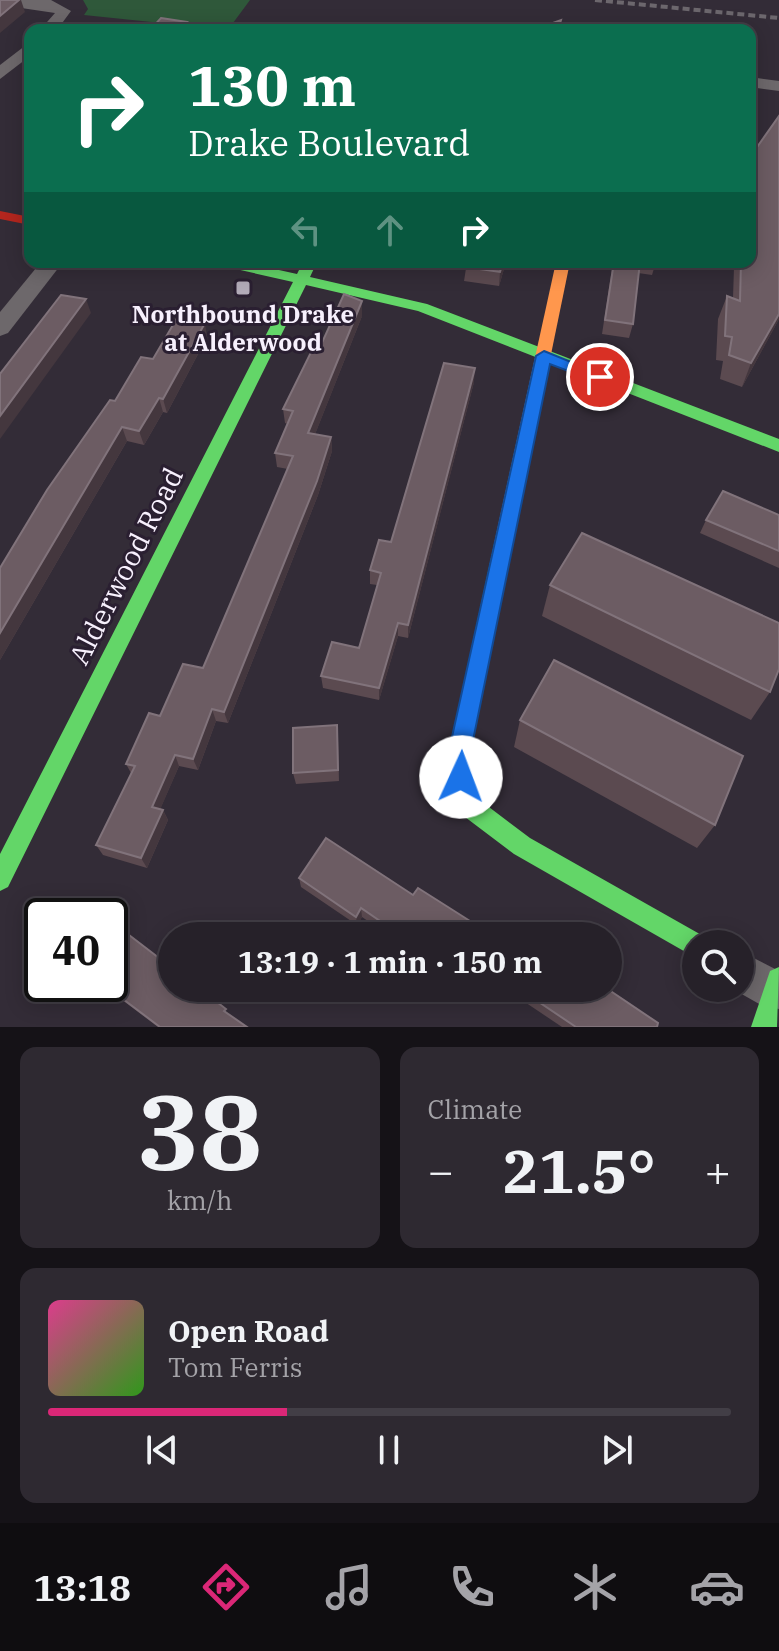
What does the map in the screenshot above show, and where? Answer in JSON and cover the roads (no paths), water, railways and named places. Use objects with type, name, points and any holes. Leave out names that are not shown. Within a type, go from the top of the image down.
[{"type":"street","points":[[1,0],[51,5],[63,11],[55,24]]},
{"type":"street","points":[[0,74],[24,52]]},
{"type":"street","points":[[756,83],[779,86]]},
{"type":"street","points":[[0,215],[24,220]]},
{"type":"street","points":[[0,328],[47,268]]},
{"type":"street","points":[[285,268],[306,270],[422,307],[779,446]]},
{"type":"street","points":[[562,268],[459,755],[461,777],[473,809],[522,846],[682,938]]},
{"type":"street","name":"Alderwood Road","points":[[0,879],[306,270]]},
{"type":"street","points":[[754,983],[773,999]]},
{"type":"railway","points":[[595,0],[779,18]]},
{"type":"place","name":"Northbound Drake at Alderwood","points":[[243,288]]}]
